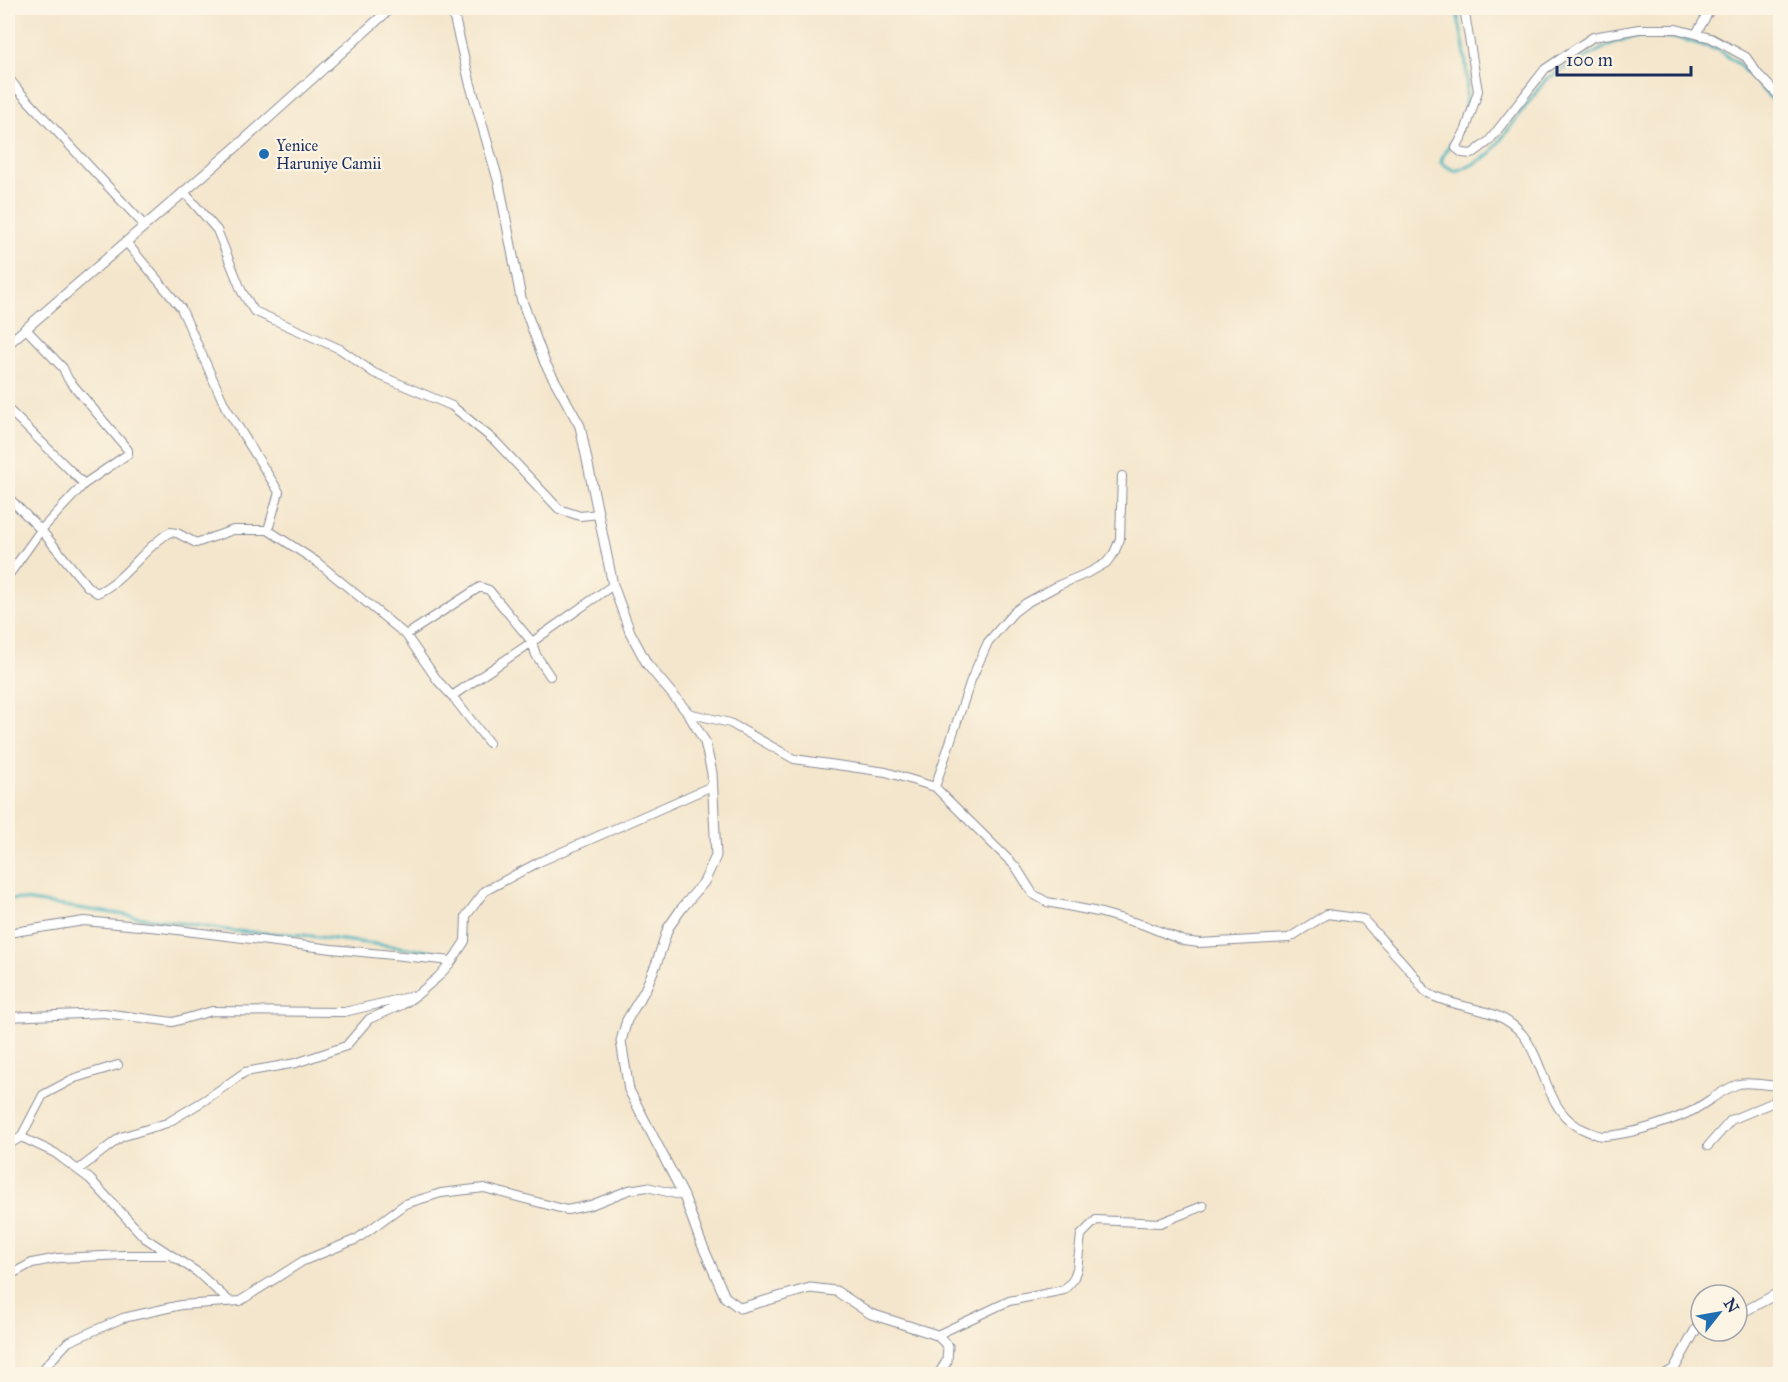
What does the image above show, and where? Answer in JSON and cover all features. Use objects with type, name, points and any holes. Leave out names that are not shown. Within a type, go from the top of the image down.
[{"type":"street","points":[[8,344],[184,192],[391,8]]},
{"type":"street","points":[[452,8],[470,82],[499,183],[521,298],[545,363],[580,426],[613,585],[630,632],[646,664],[688,713],[705,742],[712,786],[716,856],[704,882],[668,928],[645,990],[627,1020],[621,1041],[629,1090],[684,1196],[725,1297],[740,1308],[810,1288],[836,1291],[871,1314],[937,1335],[948,1346],[947,1361],[939,1374]]},
{"type":"street","points":[[1464,8],[1478,91],[1466,129],[1456,148],[1462,153],[1472,154],[1489,141],[1545,69],[1593,37],[1639,29],[1676,29],[1711,38],[1746,57],[1758,74],[1780,97]]},
{"type":"street","points":[[1696,34],[1711,8]]},
{"type":"street","points":[[8,76],[145,226]]},
{"type":"street","points":[[184,192],[217,230],[242,292],[254,310],[339,349],[374,373],[452,406],[495,441],[559,509],[580,516],[599,514]]},
{"type":"street","points":[[126,242],[181,308],[225,406],[279,492],[268,530]]},
{"type":"street","points":[[8,576],[41,530],[84,484],[128,454],[128,450],[68,379],[63,368],[25,328]]},
{"type":"street","points":[[8,409],[84,484]]},
{"type":"street","points":[[935,787],[971,680],[988,642],[1014,612],[1026,603],[1059,585],[1090,572],[1106,563],[1114,554],[1120,539],[1122,476]]},
{"type":"street","points":[[8,497],[41,530],[87,586],[97,593],[110,585],[154,543],[170,532],[177,533],[196,543],[233,530],[268,530],[317,562],[406,635],[438,681],[489,743]]},
{"type":"street","points":[[452,696],[613,585]]},
{"type":"street","points":[[406,635],[480,587],[489,590],[532,642],[536,655],[550,676]]},
{"type":"street","points":[[688,713],[730,723],[794,759],[886,771],[935,787],[1016,867],[1034,894],[1047,902],[1110,915],[1144,925],[1184,941],[1198,943],[1289,938],[1327,914],[1363,919],[1414,975],[1426,993],[1491,1012],[1509,1022],[1523,1035],[1538,1058],[1560,1113],[1584,1130],[1601,1136],[1628,1133],[1690,1112],[1740,1084],[1780,1086]]},
{"type":"street","points":[[78,1170],[121,1137],[167,1123],[245,1072],[296,1063],[346,1046],[369,1019],[402,1005],[438,977],[452,961],[465,940],[466,916],[485,891],[539,862],[712,786]]},
{"type":"street","points":[[8,933],[84,921],[452,961]]},
{"type":"street","points":[[8,1017],[104,1013],[173,1022],[212,1011],[344,1012],[417,994]]},
{"type":"street","points":[[8,1145],[21,1137],[43,1095],[75,1078],[118,1065]]},
{"type":"street","points":[[1708,1146],[1731,1120],[1774,1102],[1780,1091]]},
{"type":"street","points":[[21,1137],[55,1153],[90,1179],[145,1238],[198,1272],[230,1302]]},
{"type":"street","points":[[42,1374],[45,1367],[68,1342],[123,1318],[181,1305],[240,1301],[303,1261],[357,1239],[405,1204],[441,1193],[484,1188],[567,1210],[591,1205],[629,1190],[647,1188],[684,1196]]},
{"type":"street","points":[[937,1335],[1009,1301],[1064,1290],[1073,1280],[1077,1269],[1081,1235],[1096,1220],[1160,1223],[1203,1206]]},
{"type":"street","points":[[8,1276],[32,1263],[58,1258],[170,1255]]},
{"type":"street","points":[[1749,1309],[1780,1292]]},
{"type":"street","points":[[1666,1374],[1674,1369],[1689,1342]]},
{"type":"waterway","points":[[1456,8],[1465,54],[1466,101],[1458,131],[1441,163],[1455,171],[1470,166],[1490,154],[1546,79],[1615,42],[1646,35],[1683,39],[1718,50],[1738,64],[1780,108]]},
{"type":"waterway","points":[[8,900],[17,899],[234,931],[303,935],[438,952]]},
{"type":"place","name":"Yenice Haruniye Camii","points":[[264,154]]}]
